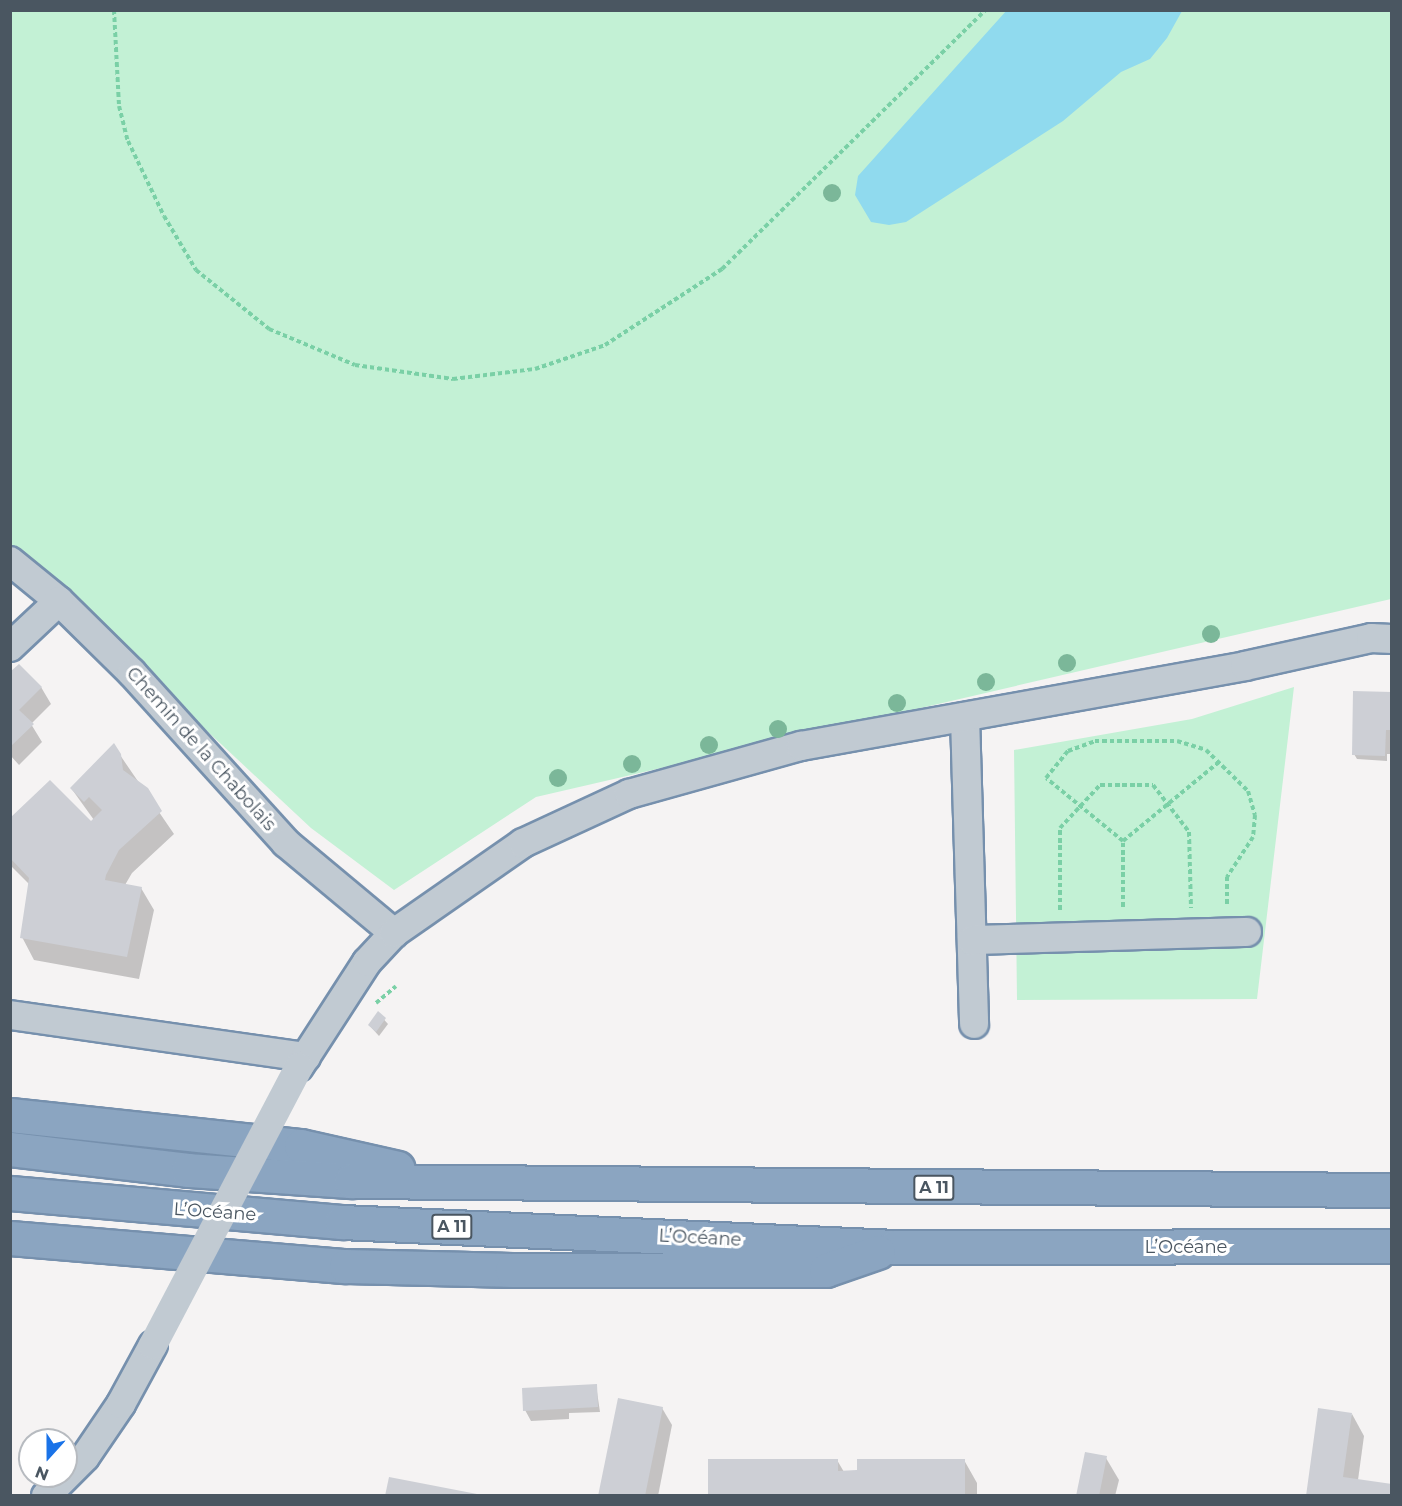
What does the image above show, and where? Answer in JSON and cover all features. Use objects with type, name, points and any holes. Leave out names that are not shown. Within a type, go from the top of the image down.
[{"type":"highway","points":[[10,1115],[301,1146],[462,1183]]},
{"type":"highway","name":"A 11","points":[[10,1149],[188,1170],[351,1181],[1392,1190]]},
{"type":"highway","name":"L’Océane","points":[[10,1193],[342,1222],[894,1246],[1392,1246]]},
{"type":"highway","points":[[10,1238],[335,1265],[512,1270],[826,1270],[894,1246]]},
{"type":"street","name":"Chemin de la Chabolais","points":[[10,561],[59,601],[132,673],[286,843],[394,933]]},
{"type":"street","points":[[10,647],[59,601]]},
{"type":"street","points":[[46,1496],[85,1457],[121,1404],[302,1062],[367,962],[394,933],[523,843],[629,794],[801,746],[1245,666],[1371,638],[1392,639]]},
{"type":"street","points":[[965,717],[974,1024]]},
{"type":"street","points":[[972,940],[1237,932]]},
{"type":"street","points":[[10,1015],[302,1062]]},
{"type":"path","points":[[114,10],[119,106],[128,141],[196,270],[269,329],[355,365],[453,379],[535,369],[605,345],[722,269],[986,10]]},
{"type":"path","points":[[1123,841],[1046,778],[1068,751],[1095,741],[1177,741],[1206,750],[1220,760],[1248,791],[1255,815],[1253,837],[1227,878],[1237,932]]},
{"type":"path","points":[[1123,841],[1220,760]]},
{"type":"path","points":[[1060,938],[1060,828],[1100,785],[1153,785],[1189,832],[1191,933]]},
{"type":"path","points":[[1123,841],[1123,935]]},
{"type":"green space","points":[[10,11],[1391,11],[1391,599],[536,797],[394,890],[311,828],[11,548]]},
{"type":"green space","points":[[1294,687],[1257,999],[1017,1000],[1014,750],[1192,719]]},
{"type":"water","points":[[1007,10],[1182,11],[1167,38],[1150,59],[1121,72],[1063,121],[906,222],[889,225],[871,222],[855,195],[858,176]]},
{"type":"building","points":[[19,664],[42,687],[19,710],[34,724],[10,747],[10,672]]},
{"type":"building","points":[[1353,691],[1392,692],[1392,730],[1386,730],[1385,756],[1352,755]]},
{"type":"building","points":[[114,743],[121,754],[123,770],[148,788],[162,811],[119,850],[106,875],[105,880],[142,887],[127,957],[20,938],[29,878],[10,858],[10,818],[50,780],[91,821],[102,810],[89,797],[84,802],[70,788]]},
{"type":"building","points":[[378,1011],[386,1018],[376,1032],[368,1025]]},
{"type":"building","points":[[597,1384],[598,1407],[523,1411],[522,1388]]},
{"type":"building","points":[[618,1398],[663,1407],[645,1496],[598,1496]]},
{"type":"building","points":[[1318,1408],[1352,1413],[1343,1477],[1392,1484],[1392,1496],[1306,1496]]},
{"type":"building","points":[[1085,1452],[1107,1456],[1099,1496],[1076,1496]]},
{"type":"building","points":[[708,1459],[838,1459],[838,1471],[857,1470],[857,1459],[965,1459],[965,1496],[708,1496]]},
{"type":"building","points":[[389,1477],[477,1494],[477,1496],[385,1496]]}]
